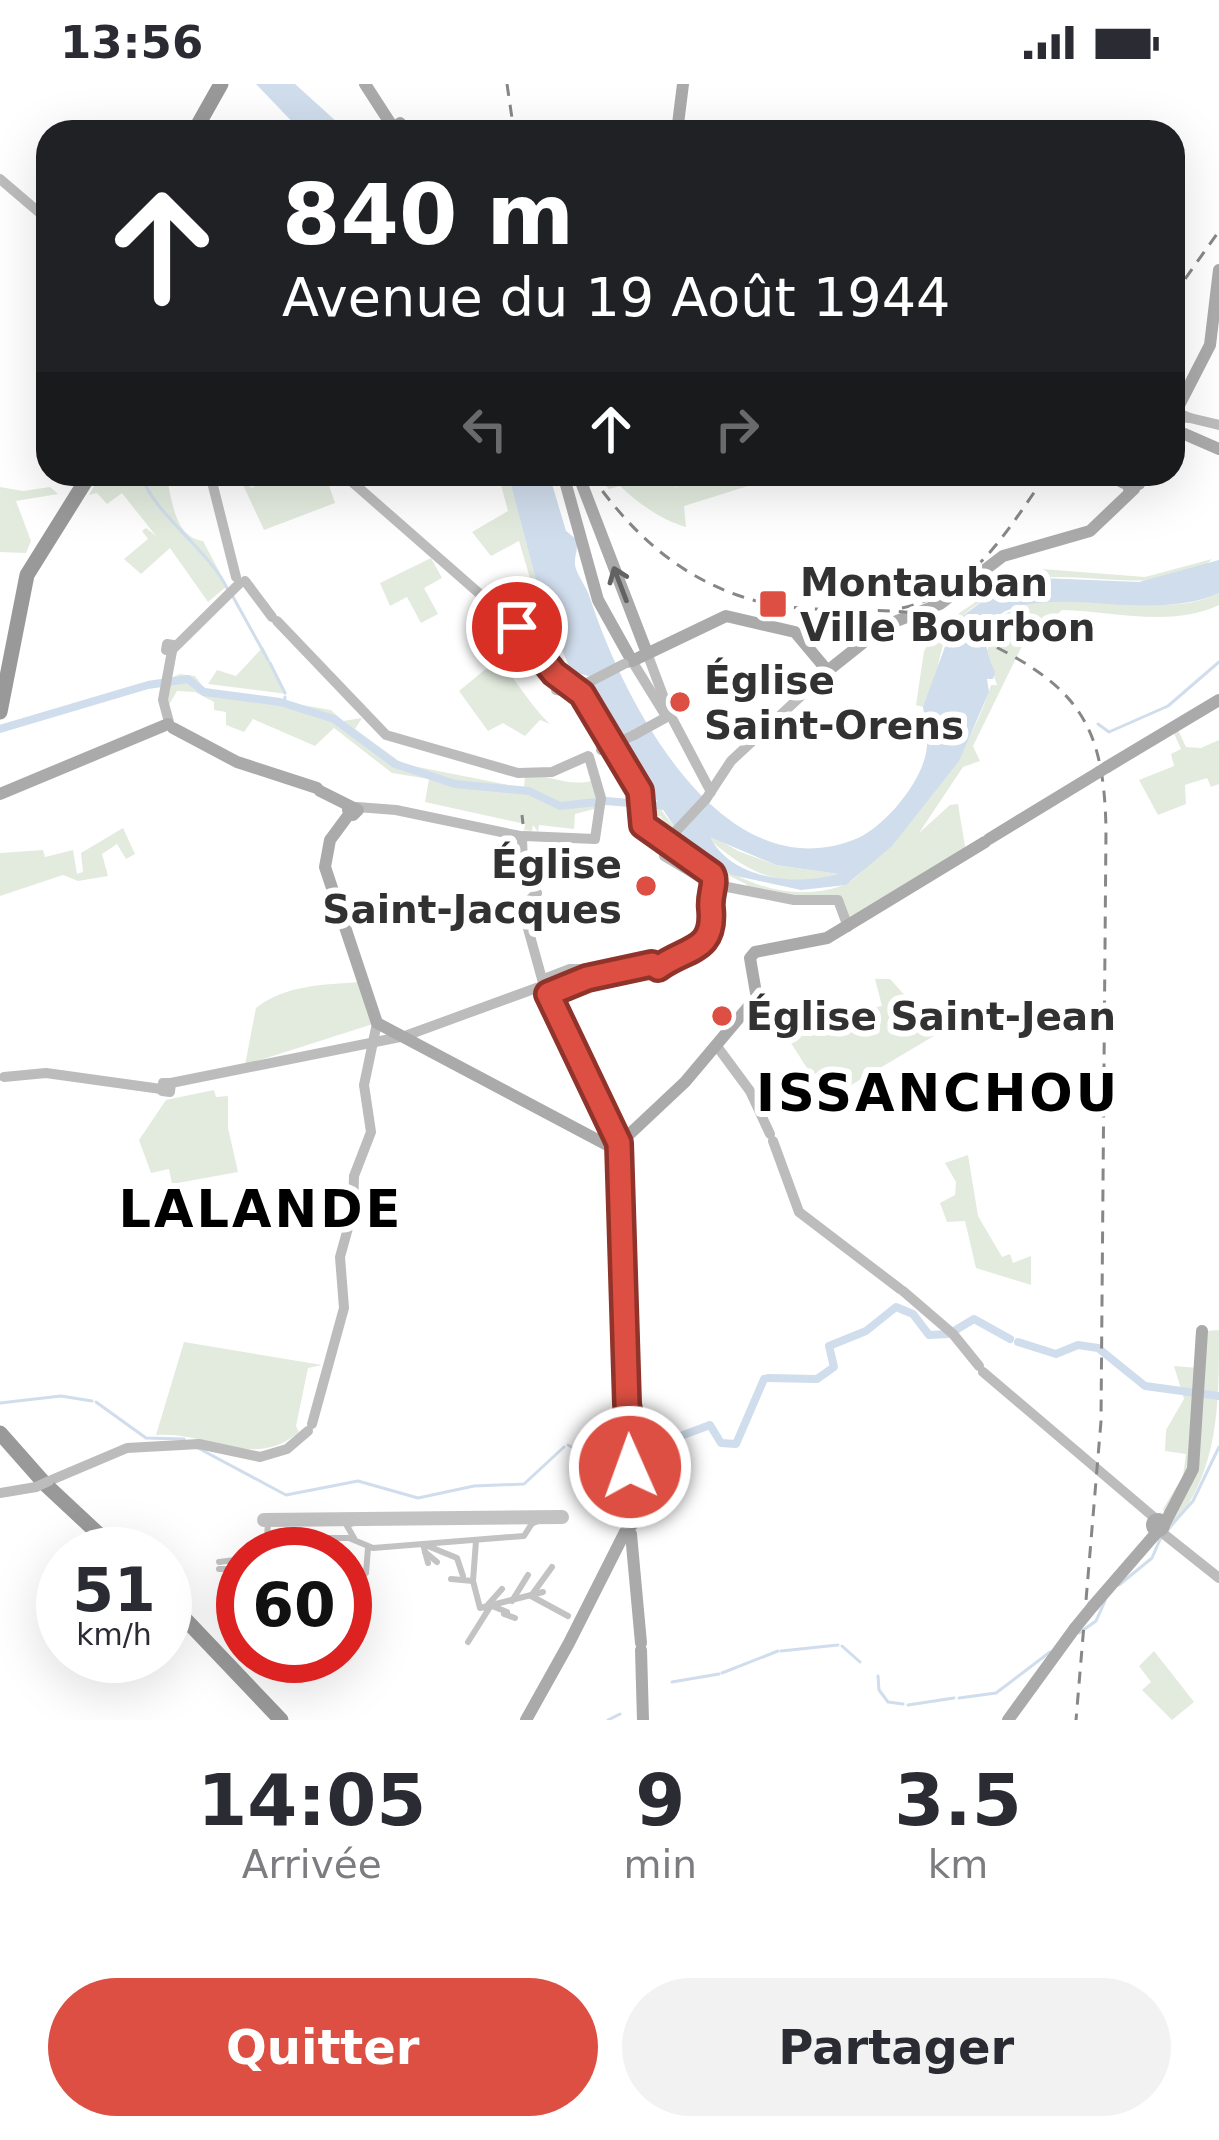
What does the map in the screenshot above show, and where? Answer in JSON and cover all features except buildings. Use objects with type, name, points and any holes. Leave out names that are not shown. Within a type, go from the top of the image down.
[{"type":"highway","points":[[199,120],[219,84]]},
{"type":"highway","points":[[0,702],[24,574],[80,486]]},
{"type":"highway","points":[[0,712],[26,575],[81,486]]},
{"type":"highway","points":[[0,1436],[90,1527]]},
{"type":"highway","points":[[192,1628],[279,1720]]},
{"type":"main road","points":[[365,84],[392,120]]},
{"type":"main road","points":[[678,120],[683,84]]},
{"type":"main road","points":[[0,179],[36,210]]},
{"type":"main road","points":[[1185,401],[1210,346],[1219,270]]},
{"type":"main road","points":[[1185,417],[1219,424]]},
{"type":"main road","points":[[1185,434],[1219,448]]},
{"type":"main road","points":[[213,486],[239,580],[389,736],[517,772],[552,772],[666,716]]},
{"type":"main road","points":[[357,486],[530,638],[641,806],[647,829],[714,880]]},
{"type":"main road","points":[[566,486],[598,600],[627,660],[711,790]]},
{"type":"main road","points":[[583,486],[647,653],[666,716]]},
{"type":"main road","points":[[848,927],[838,900],[816,903],[746,892],[665,852],[762,728],[828,668],[884,626],[952,597],[1003,556],[1090,531],[1127,486]]},
{"type":"main road","points":[[170,724],[164,689],[172,649],[239,580]]},
{"type":"main road","points":[[562,682],[647,653],[724,616],[795,632],[828,668]]},
{"type":"main road","points":[[615,1142],[716,1046],[755,996],[753,959],[771,950],[810,944],[848,927],[1219,700]]},
{"type":"main road","points":[[170,724],[237,763],[320,789],[353,811],[373,808],[522,837],[595,839],[601,802],[592,754]]},
{"type":"main road","points":[[0,794],[170,724]]},
{"type":"main road","points":[[0,1492],[42,1484],[127,1448],[199,1444],[260,1457],[287,1449],[310,1428],[343,1314],[340,1257],[358,1165],[370,1132],[364,1094],[367,1047],[376,1023],[325,863],[330,840],[353,811]]},
{"type":"main road","points":[[522,837],[524,865],[537,893],[522,907],[546,986],[615,1142],[631,1460],[629,1526],[643,1720]]},
{"type":"main road","points":[[2,1080],[46,1074],[136,1088],[166,1086],[412,1040],[546,986],[654,968],[713,932],[714,880]]},
{"type":"main road","points":[[348,935],[379,1020],[412,1040]]},
{"type":"main road","points":[[376,1023],[615,1142]]},
{"type":"main road","points":[[716,1046],[750,1091],[799,1212],[902,1289],[951,1332],[982,1368],[1219,1578]]},
{"type":"main road","points":[[2,1080],[46,1074]]},
{"type":"main road","points":[[1008,1720],[1159,1525],[1193,1469],[1200,1332]]},
{"type":"main road","points":[[528,1716],[629,1526]]},
{"type":"shaded area","points":[[94,486],[169,486],[180,525],[203,541],[227,586],[208,602],[170,548],[141,574],[124,559],[148,539],[142,531],[146,528],[156,536],[122,493],[107,504],[97,493],[89,495]]},
{"type":"shaded area","points":[[244,486],[329,486],[335,503],[264,530]]},
{"type":"shaded area","points":[[501,486],[511,486],[537,584],[574,675],[538,605],[519,541],[491,556],[472,532],[508,511]]},
{"type":"shaded area","points":[[620,486],[748,486],[684,506],[686,527],[650,510]]},
{"type":"shaded area","points":[[0,487],[23,491],[50,487],[58,494],[16,501],[31,541],[26,553],[0,552]]},
{"type":"shaded area","points":[[431,558],[442,578],[424,588],[438,614],[421,623],[407,597],[390,606],[380,583]]},
{"type":"shaded area","points":[[1212,559],[1179,577],[1132,581],[1041,578],[996,593],[950,628],[929,697],[923,707],[916,705],[924,651],[939,627],[1006,581],[1042,569],[1145,577]]},
{"type":"shaded area","points":[[1219,593],[1219,605],[1181,616],[1062,610],[1021,648],[973,746],[980,761],[963,767],[919,833],[950,805],[958,804],[966,852],[849,921],[842,901],[750,892],[746,884],[705,864],[677,842],[661,817],[650,813],[660,808],[716,863],[765,887],[791,892],[844,885],[914,815],[959,755],[991,685],[997,685],[986,653],[1000,618],[1025,605],[1052,599],[1165,605]]},
{"type":"shaded area","points":[[263,647],[287,694],[208,684],[217,670],[236,676]]},
{"type":"shaded area","points":[[498,659],[550,724],[540,720],[525,736],[503,723],[488,731],[459,691]]},
{"type":"shaded area","points":[[180,674],[195,676],[204,688],[331,710],[343,721],[362,718],[355,729],[403,764],[524,788],[525,775],[577,783],[595,780],[598,808],[575,814],[574,829],[539,825],[538,832],[533,825],[532,831],[524,830],[525,824],[425,802],[429,779],[392,773],[334,728],[315,746],[253,719],[244,732],[226,725],[226,712],[214,710],[214,702],[195,692],[177,691],[166,710],[168,679]]},
{"type":"shaded area","points":[[1177,728],[1186,747],[1201,748],[1219,740],[1219,784],[1211,787],[1207,778],[1185,785],[1186,804],[1158,815],[1139,780],[1174,766],[1171,754],[1181,749],[1173,731]]},
{"type":"shaded area","points":[[690,823],[738,851],[776,865],[838,874],[792,880],[755,871]]},
{"type":"shaded area","points":[[123,828],[135,854],[126,859],[117,844],[102,854],[108,876],[78,881],[63,875],[0,896],[0,853],[43,850],[45,857],[73,850],[77,874],[83,872],[81,853]]},
{"type":"shaded area","points":[[875,979],[890,979],[939,1033],[836,1094],[823,1069],[812,1076],[791,1043],[823,1017],[882,1006]]},
{"type":"shaded area","points":[[359,982],[373,1024],[245,1065],[256,1008],[293,990]]},
{"type":"shaded area","points":[[214,1090],[216,1097],[228,1096],[228,1128],[238,1172],[172,1184],[169,1169],[151,1173],[139,1140],[166,1100]]},
{"type":"shaded area","points":[[968,1155],[978,1216],[1002,1257],[1010,1254],[1013,1263],[1031,1256],[1031,1285],[976,1268],[965,1221],[947,1222],[940,1203],[955,1195],[956,1182],[945,1163]]},
{"type":"shaded area","points":[[1219,1330],[1216,1413],[1207,1463],[1186,1509],[1169,1531],[1163,1509],[1183,1476],[1186,1454],[1165,1451],[1166,1430],[1184,1399],[1174,1366],[1198,1368],[1205,1331]]},
{"type":"shaded area","points":[[184,1342],[322,1365],[308,1368],[296,1426],[299,1432],[282,1443],[248,1449],[156,1435]]},
{"type":"shaded area","points":[[1154,1651],[1194,1702],[1172,1720],[1142,1690],[1151,1682],[1139,1666]]},
{"type":"water","points":[[256,84],[295,84],[335,120],[290,120]]},
{"type":"water","points":[[511,486],[553,486],[566,531],[576,539],[576,569],[605,639],[653,733],[685,777],[721,814],[763,839],[808,848],[858,838],[903,799],[925,758],[923,718],[934,716],[924,713],[923,707],[954,622],[987,598],[1042,578],[1139,582],[1219,560],[1219,593],[1197,600],[1148,605],[1053,602],[1005,611],[991,624],[986,643],[995,672],[993,679],[987,679],[989,692],[959,761],[892,846],[846,885],[801,890],[732,875],[684,841],[629,759],[597,692],[575,679],[591,677],[571,671],[537,584]],"holes":[[[710,837],[776,865],[838,874],[803,879],[766,876],[733,863]]]},
{"type":"waterway","points":[[147,486],[228,590]]},
{"type":"waterway","points":[[232,595],[268,660]]},
{"type":"waterway","points":[[1098,724],[1109,732],[1168,706],[1219,662]]},
{"type":"waterway","points":[[270,663],[285,693]]},
{"type":"waterway","points":[[0,729],[148,685],[188,679],[204,692],[280,702],[334,719],[395,764],[455,784],[529,791],[560,806],[606,801],[665,806]]},
{"type":"waterway","points":[[284,704],[285,697]]},
{"type":"waterway","points":[[768,1378],[817,1379],[834,1367],[829,1346],[866,1331],[896,1307],[913,1314],[929,1335],[949,1334],[974,1319],[1010,1339]]},
{"type":"waterway","points":[[1018,1342],[1056,1354],[1078,1345],[1098,1348],[1145,1386],[1219,1396]]},
{"type":"waterway","points":[[633,1439],[662,1443],[710,1425],[721,1443],[736,1444],[764,1379]]},
{"type":"waterway","points":[[0,1403],[61,1396],[92,1401]]},
{"type":"waterway","points":[[96,1402],[146,1438],[184,1439]]},
{"type":"waterway","points":[[568,1445],[590,1457],[599,1444],[609,1443]]},
{"type":"waterway","points":[[198,1448],[286,1495],[358,1481],[418,1498],[474,1486],[524,1484],[564,1447]]},
{"type":"waterway","points":[[1168,1529],[1193,1501],[1219,1447]]},
{"type":"waterway","points":[[1119,1585],[1152,1558],[1162,1535]]},
{"type":"waterway","points":[[1079,1633],[1096,1621],[1105,1601]]},
{"type":"waterway","points":[[781,1651],[838,1645]]},
{"type":"waterway","points":[[842,1646],[860,1662]]},
{"type":"waterway","points":[[722,1673],[778,1651]]},
{"type":"waterway","points":[[959,1698],[996,1693],[1050,1652]]},
{"type":"waterway","points":[[672,1682],[719,1674]]},
{"type":"waterway","points":[[878,1676],[879,1690],[888,1702],[903,1704]]},
{"type":"waterway","points":[[908,1705],[954,1698]]},
{"type":"waterway","points":[[608,1720],[620,1714]]},
{"type":"taxiway","points":[[531,1524],[547,1517]]},
{"type":"taxiway","points":[[343,1519],[348,1527]]},
{"type":"taxiway","points":[[351,1524],[365,1519]]},
{"type":"taxiway","points":[[280,1520],[268,1523],[267,1538],[349,1538],[373,1548],[524,1536],[531,1525]]},
{"type":"taxiway","points":[[476,1541],[473,1581],[480,1608],[543,1592]]},
{"type":"taxiway","points":[[428,1563],[423,1544],[457,1558],[463,1576]]},
{"type":"taxiway","points":[[425,1552],[437,1562]]},
{"type":"taxiway","points":[[552,1567],[531,1596],[568,1616]]},
{"type":"taxiway","points":[[512,1601],[528,1575]]},
{"type":"taxiway","points":[[451,1579],[473,1581]]},
{"type":"taxiway","points":[[485,1608],[502,1589]]},
{"type":"taxiway","points":[[492,1606],[507,1612]]},
{"type":"taxiway","points":[[468,1642],[490,1607]]},
{"type":"taxiway","points":[[504,1614],[515,1618]]},
{"type":"runway","points":[[264,1520],[562,1517]]},
{"type":"railway","points":[[507,84],[512,120]]},
{"type":"railway","points":[[1185,279],[1219,231]]},
{"type":"railway","points":[[599,486],[656,549],[719,588],[763,603],[905,612],[990,644],[1066,696],[1092,738],[1100,764],[1106,829],[1101,1421],[1076,1720]]},
{"type":"railway","points":[[902,608],[927,600],[969,573],[1003,537],[1039,486]]},
{"type":"railway","points":[[522,815],[523,824]]},
{"type":"place","name":"Montauban Ville Bourbon","points":[[773,604]]},
{"type":"place","name":"Église Saint-Orens","points":[[680,702]]},
{"type":"place","name":"Église Saint-Jacques","points":[[646,886]]},
{"type":"place","name":"Église Saint-Jean","points":[[722,1016]]},
{"type":"district","name":"ISSANCHOU","points":[[938,1093]]},
{"type":"district","name":"LALANDE","points":[[261,1209]]},
{"type":"route","points":[[517,627],[554,673],[564,676],[582,694],[640,791],[643,825],[712,874],[716,882],[710,904],[713,929],[705,941],[658,968],[652,964],[649,969],[587,978],[548,994],[609,1131],[619,1143],[627,1404],[636,1459],[632,1472],[630,1467]]}]
